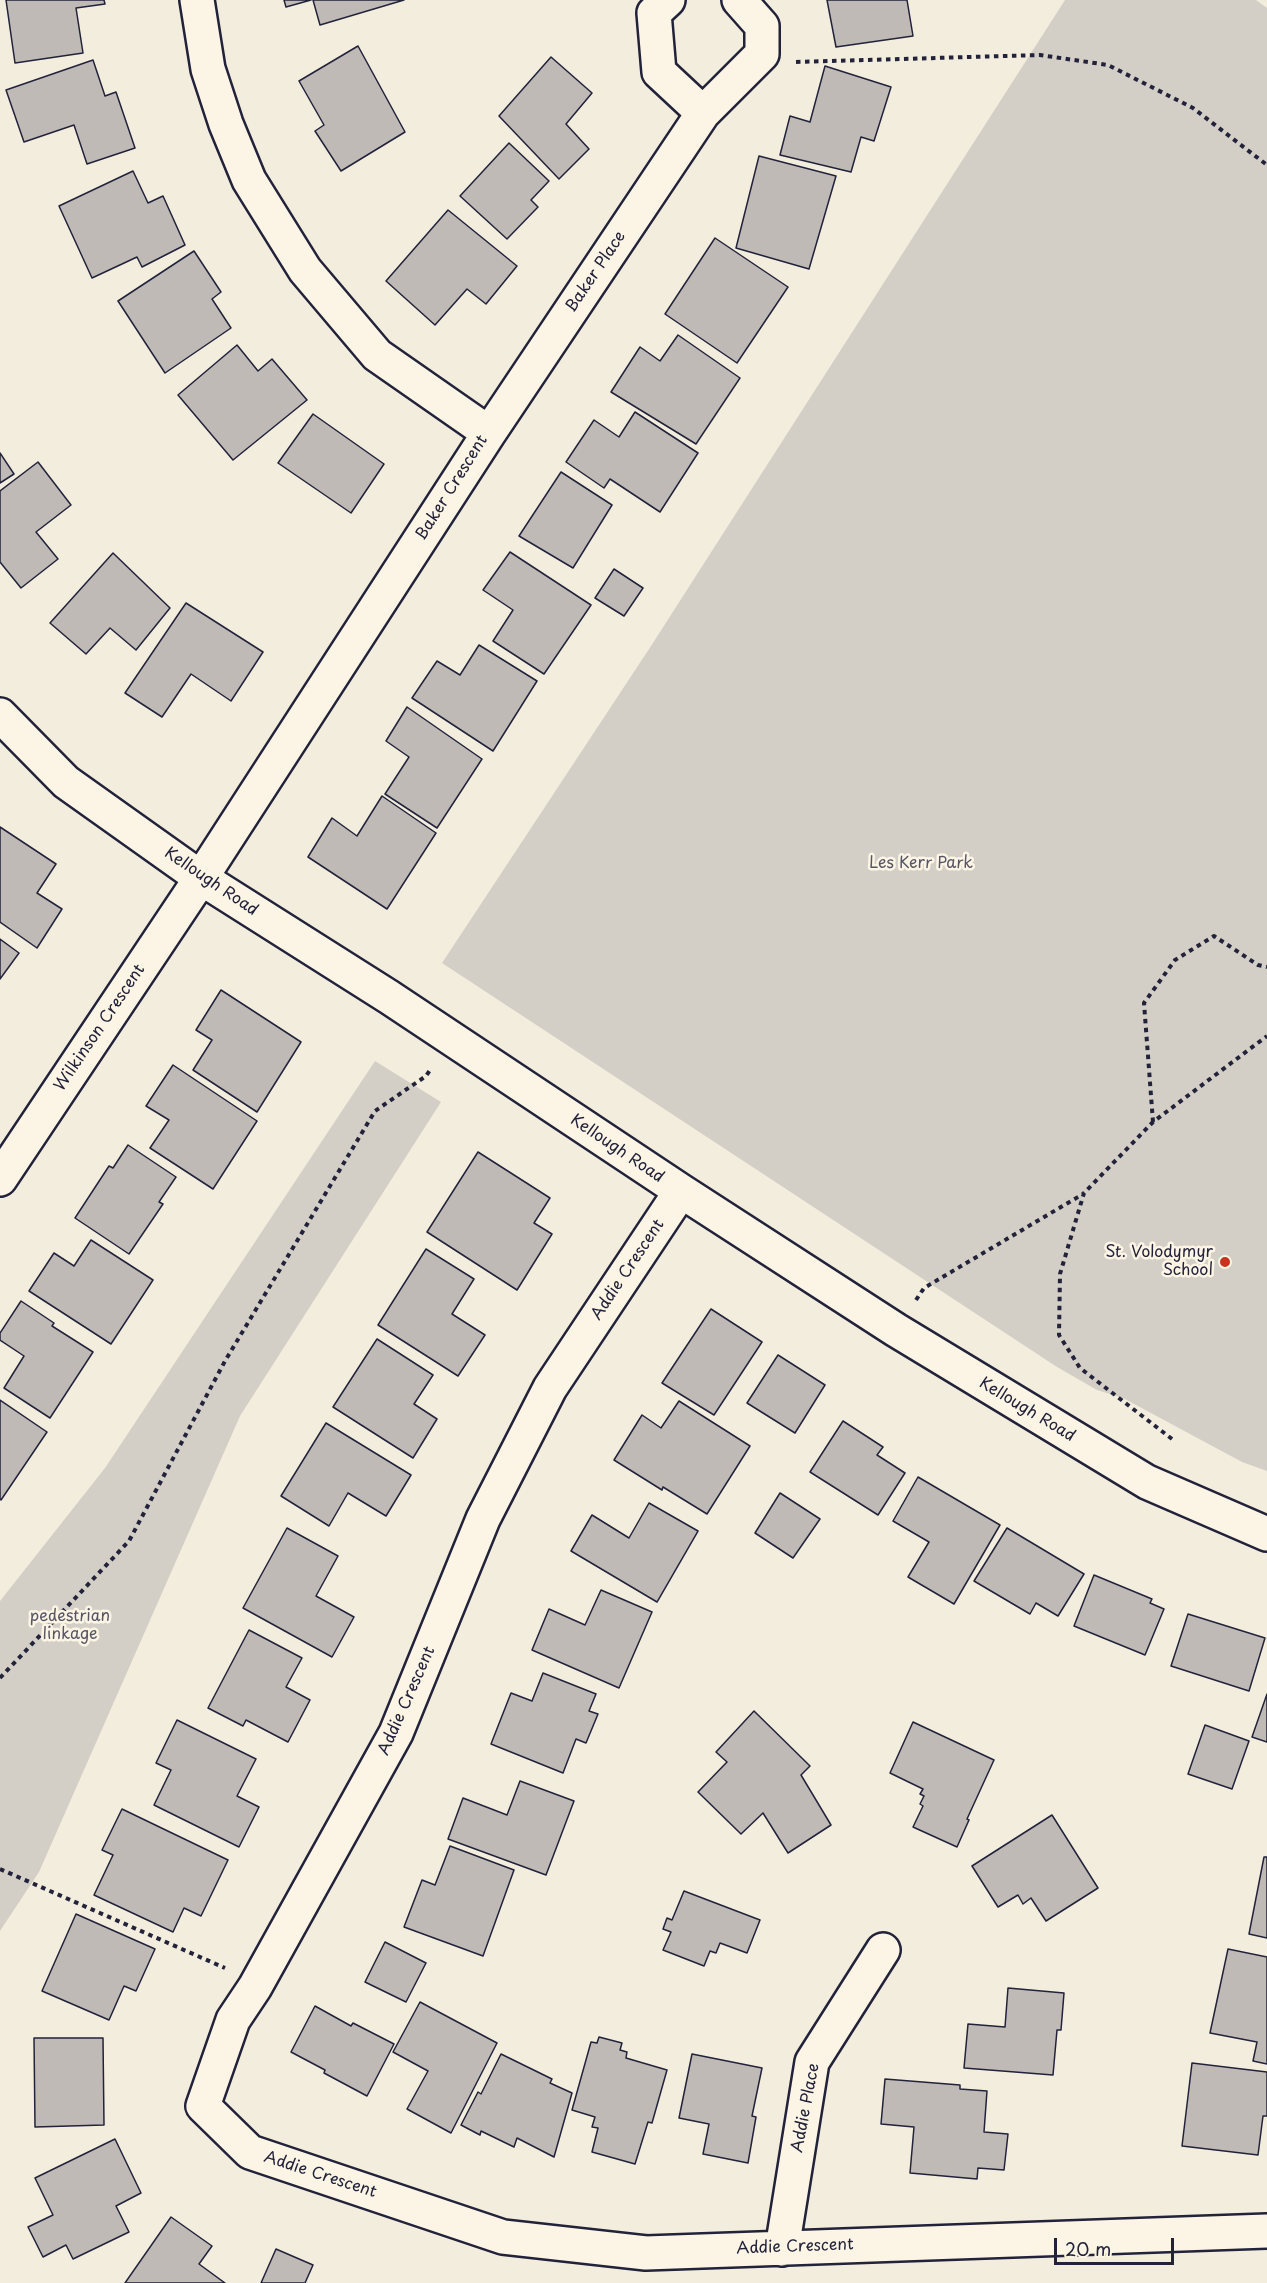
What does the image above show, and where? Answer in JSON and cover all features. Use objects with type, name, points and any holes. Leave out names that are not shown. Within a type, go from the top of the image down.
[{"type":"street","name":"Baker Crescent","points":[[197,0],[208,69],[226,124],[249,180],[305,270],[376,355],[489,433],[201,878]]},
{"type":"street","points":[[668,0],[654,13],[659,72],[703,113]]},
{"type":"street","name":"Baker Place","points":[[489,433],[703,113],[762,54],[762,26],[739,0]]},
{"type":"street","name":"Kellough Road","points":[[0,715],[66,783],[201,878],[389,996],[681,1191],[896,1330],[1147,1482],[1267,1534]]},
{"type":"street","name":"Wilkinson Crescent","points":[[0,1179],[201,878]]},
{"type":"street","name":"Addie Crescent","points":[[681,1191],[550,1388],[483,1519],[396,1733],[255,1988],[233,2020],[203,2106],[250,2152],[503,2236],[646,2253],[1267,2231]]},
{"type":"street","name":"Addie Place","points":[[782,2249],[813,2062],[883,1950]]},
{"type":"path","points":[[789,63],[1040,55],[1108,65],[1194,108],[1267,165]]},
{"type":"path","points":[[1153,1122],[1144,1004],[1175,960],[1214,936],[1258,965],[1267,967]]},
{"type":"path","points":[[924,1288],[1084,1193],[1153,1122],[1267,1036]]},
{"type":"path","points":[[0,1678],[129,1541],[225,1361],[375,1112],[426,1076]]},
{"type":"path","points":[[1084,1193],[1060,1274],[1059,1335],[1080,1368],[1172,1439]]},
{"type":"path","points":[[0,1869],[225,1968]]},
{"type":"green space","name":"Les Kerr Park","points":[[1065,0],[1256,0],[1267,8],[1267,1471],[1242,1462],[1123,1398],[1097,1390],[1057,1367],[442,963],[651,646]]},
{"type":"green space","name":"pedestrian linkage","points":[[375,1061],[441,1102],[240,1416],[39,1872],[0,1931],[0,1601],[105,1468]]},
{"type":"building","points":[[6,0],[104,0],[105,4],[76,8],[83,53],[15,63]]},
{"type":"building","points":[[284,0],[311,0],[286,7]]},
{"type":"building","points":[[313,0],[404,0],[320,25]]},
{"type":"building","points":[[827,0],[907,0],[913,36],[836,47]]},
{"type":"building","points":[[358,46],[405,132],[341,171],[315,131],[324,125],[299,81]]},
{"type":"building","points":[[551,57],[592,93],[566,124],[589,149],[559,179],[499,116]]},
{"type":"building","points":[[93,60],[105,96],[116,92],[135,148],[87,164],[74,125],[24,142],[6,90]]},
{"type":"building","points":[[825,66],[891,87],[874,141],[861,137],[851,172],[780,155],[790,116],[810,122]]},
{"type":"building","points":[[509,143],[549,181],[531,200],[538,207],[507,239],[460,196]]},
{"type":"building","points":[[759,156],[836,176],[809,269],[736,248]]},
{"type":"building","points":[[133,171],[148,203],[163,196],[185,245],[142,267],[137,257],[92,278],[59,206]]},
{"type":"building","points":[[448,210],[517,266],[486,304],[467,289],[435,325],[386,281]]},
{"type":"building","points":[[715,238],[788,287],[737,363],[665,314]]},
{"type":"building","points":[[194,251],[221,292],[212,299],[231,328],[165,373],[118,301]]},
{"type":"building","points":[[678,335],[740,378],[696,444],[611,392],[640,347],[660,361]]},
{"type":"building","points":[[237,345],[258,371],[272,359],[307,400],[233,460],[178,395]]},
{"type":"building","points":[[635,412],[698,453],[660,512],[610,479],[604,488],[566,462],[594,420],[619,437]]},
{"type":"building","points":[[313,414],[384,464],[351,513],[278,463]]},
{"type":"building","points":[[0,453],[14,474],[0,483]]},
{"type":"building","points":[[38,462],[71,505],[36,532],[58,559],[21,588],[0,562],[0,491]]},
{"type":"building","points":[[561,472],[612,505],[573,568],[519,536]]},
{"type":"building","points":[[510,552],[591,605],[544,674],[493,641],[513,610],[483,590]]},
{"type":"building","points":[[113,553],[170,608],[136,650],[110,628],[86,654],[50,623]]},
{"type":"building","points":[[614,569],[643,588],[624,616],[595,598]]},
{"type":"building","points":[[186,603],[263,652],[231,701],[191,674],[162,717],[125,693]]},
{"type":"building","points":[[479,645],[537,681],[493,751],[412,698],[437,661],[460,675]]},
{"type":"building","points":[[407,707],[482,759],[437,828],[385,794],[409,757],[386,741]]},
{"type":"building","points":[[382,796],[436,833],[387,909],[308,857],[332,818],[357,836]]},
{"type":"building","points":[[0,827],[56,864],[37,893],[62,909],[37,948],[0,922]]},
{"type":"building","points":[[0,939],[19,953],[0,979]]},
{"type":"building","points":[[221,990],[301,1042],[257,1112],[193,1070],[212,1040],[196,1030]]},
{"type":"building","points":[[173,1065],[257,1121],[213,1189],[150,1148],[169,1120],[146,1106]]},
{"type":"building","points":[[128,1145],[176,1177],[159,1202],[163,1204],[129,1254],[75,1218],[109,1166],[113,1168]]},
{"type":"building","points":[[478,1152],[550,1198],[534,1223],[552,1234],[517,1290],[427,1232]]},
{"type":"building","points":[[91,1240],[153,1280],[111,1344],[29,1291],[54,1253],[74,1266]]},
{"type":"building","points":[[426,1249],[474,1279],[452,1314],[485,1335],[458,1376],[378,1325]]},
{"type":"building","points":[[21,1301],[54,1323],[52,1326],[93,1352],[50,1418],[4,1388],[24,1356],[0,1340],[0,1333]]},
{"type":"building","points":[[711,1309],[762,1342],[714,1415],[662,1383]]},
{"type":"building","points":[[377,1339],[433,1375],[414,1404],[437,1419],[413,1458],[333,1407]]},
{"type":"building","points":[[778,1355],[825,1385],[795,1433],[747,1403]]},
{"type":"building","points":[[0,1400],[47,1432],[1,1500],[0,1499]]},
{"type":"building","points":[[679,1401],[750,1446],[707,1514],[663,1487],[662,1490],[614,1460],[642,1415],[661,1428]]},
{"type":"building","points":[[843,1421],[883,1447],[877,1455],[905,1473],[878,1515],[810,1472]]},
{"type":"building","points":[[326,1423],[411,1475],[386,1516],[348,1493],[329,1526],[281,1496]]},
{"type":"building","points":[[918,1477],[1000,1525],[954,1604],[908,1577],[929,1542],[893,1521]]},
{"type":"building","points":[[780,1493],[820,1519],[793,1558],[755,1533]]},
{"type":"building","points":[[649,1503],[698,1531],[657,1602],[571,1551],[592,1515],[629,1538]]},
{"type":"building","points":[[287,1528],[338,1556],[316,1596],[354,1617],[332,1657],[243,1608]]},
{"type":"building","points":[[1007,1528],[1084,1574],[1058,1616],[1036,1603],[1030,1614],[974,1581]]},
{"type":"building","points":[[1094,1575],[1152,1599],[1150,1603],[1164,1609],[1145,1655],[1074,1626]]},
{"type":"building","points":[[601,1590],[652,1612],[619,1688],[532,1650],[549,1609],[585,1625]]},
{"type":"building","points":[[1188,1614],[1265,1638],[1249,1691],[1171,1666]]},
{"type":"building","points":[[249,1630],[302,1658],[286,1687],[310,1700],[288,1742],[246,1720],[243,1726],[208,1708]]},
{"type":"building","points":[[543,1673],[596,1694],[589,1711],[598,1714],[586,1743],[576,1739],[563,1773],[491,1744],[511,1693],[532,1701]]},
{"type":"building","points":[[1267,1694],[1267,1742],[1252,1737]]},
{"type":"building","points":[[754,1711],[810,1766],[801,1775],[831,1825],[788,1853],[763,1813],[741,1834],[698,1792],[727,1762],[716,1752]]},
{"type":"building","points":[[177,1720],[256,1759],[237,1796],[259,1807],[239,1847],[154,1805],[171,1770],[156,1763]]},
{"type":"building","points":[[913,1722],[994,1760],[957,1847],[913,1827],[923,1806],[920,1804],[924,1796],[920,1794],[923,1789],[890,1773]]},
{"type":"building","points":[[1205,1725],[1249,1741],[1232,1789],[1188,1774]]},
{"type":"building","points":[[520,1781],[574,1801],[546,1875],[448,1839],[463,1798],[507,1815]]},
{"type":"building","points":[[122,1809],[228,1860],[201,1916],[184,1908],[173,1932],[94,1895],[113,1855],[102,1850]]},
{"type":"building","points":[[1052,1815],[1098,1888],[1046,1921],[1031,1898],[1023,1904],[1018,1895],[998,1907],[972,1866]]},
{"type":"building","points":[[450,1846],[514,1870],[483,1956],[404,1927],[422,1880],[435,1885]]},
{"type":"building","points":[[1264,1857],[1267,1857],[1267,1938],[1249,1934]]},
{"type":"building","points":[[684,1891],[760,1920],[747,1953],[720,1943],[716,1953],[710,1951],[704,1966],[663,1950],[671,1932],[663,1929],[667,1918],[672,1920]]},
{"type":"building","points":[[76,1914],[155,1949],[136,1991],[124,1986],[109,2020],[42,1991]]},
{"type":"building","points":[[385,1942],[426,1963],[406,2002],[365,1982]]},
{"type":"building","points":[[1228,1949],[1267,1957],[1267,2064],[1253,2061],[1257,2042],[1210,2033]]},
{"type":"building","points":[[1008,1988],[1064,1993],[1061,2030],[1057,2030],[1053,2075],[964,2068],[968,2024],[1005,2027]]},
{"type":"building","points":[[420,2002],[497,2043],[451,2133],[407,2109],[428,2071],[393,2052]]},
{"type":"building","points":[[315,2006],[351,2026],[353,2023],[394,2044],[367,2096],[291,2052]]},
{"type":"building","points":[[599,2037],[622,2043],[620,2050],[627,2052],[626,2058],[667,2070],[652,2123],[648,2122],[635,2164],[592,2152],[598,2128],[592,2127],[595,2117],[572,2110],[591,2042],[597,2043]]},
{"type":"building","points":[[34,2038],[103,2038],[104,2125],[35,2127]]},
{"type":"building","points":[[501,2054],[552,2079],[550,2083],[572,2093],[554,2157],[517,2138],[514,2147],[481,2131],[480,2135],[461,2125],[478,2092],[481,2094]]},
{"type":"building","points":[[692,2054],[762,2068],[752,2116],[756,2117],[748,2163],[703,2154],[709,2124],[679,2118]]},
{"type":"building","points":[[1192,2063],[1267,2072],[1267,2116],[1263,2116],[1258,2155],[1182,2146]]},
{"type":"building","points":[[885,2079],[960,2085],[960,2089],[987,2091],[984,2132],[1008,2134],[1004,2170],[978,2168],[977,2179],[910,2173],[914,2127],[881,2124]]},
{"type":"building","points":[[115,2139],[141,2193],[116,2206],[129,2232],[73,2259],[66,2245],[43,2257],[28,2227],[53,2215],[35,2178]]},
{"type":"building","points":[[171,2217],[212,2246],[199,2264],[225,2283],[125,2283]]},
{"type":"building","points":[[276,2249],[313,2265],[305,2283],[261,2283]]},
{"type":"place","name":"St. Volodymyr School","points":[[1225,1262]]}]
